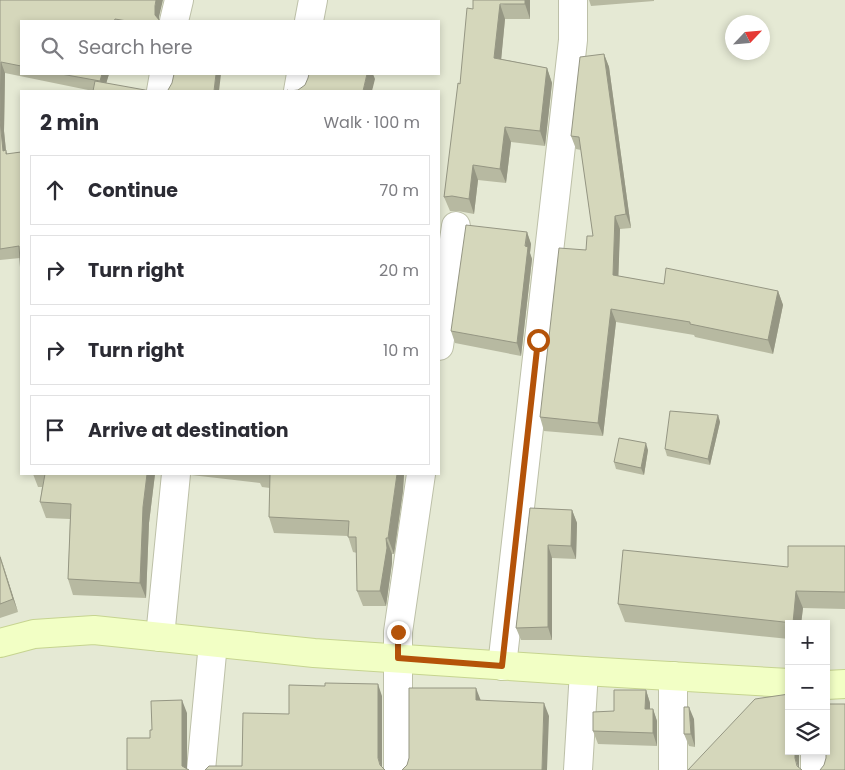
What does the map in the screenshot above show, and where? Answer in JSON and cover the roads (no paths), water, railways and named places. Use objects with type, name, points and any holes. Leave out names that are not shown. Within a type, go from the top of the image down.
[{"type":"main road","points":[[0,643],[34,634],[94,630],[314,653],[785,683]]},
{"type":"main road","points":[[830,684],[845,684]]},
{"type":"street","points":[[174,20],[179,0]]},
{"type":"street","points":[[309,20],[312,0]]},
{"type":"street","points":[[502,666],[573,40],[573,0]]},
{"type":"street","points":[[161,90],[164,75]]},
{"type":"street","points":[[298,90],[300,75]]},
{"type":"street","points":[[440,339],[456,226]]},
{"type":"street","points":[[160,637],[176,475]]},
{"type":"street","points":[[398,770],[398,632],[421,475]]},
{"type":"street","points":[[202,770],[213,643]]},
{"type":"street","points":[[578,770],[584,671]]},
{"type":"street","points":[[673,676],[673,770]]},
{"type":"street","points":[[815,755],[815,770]]}]
